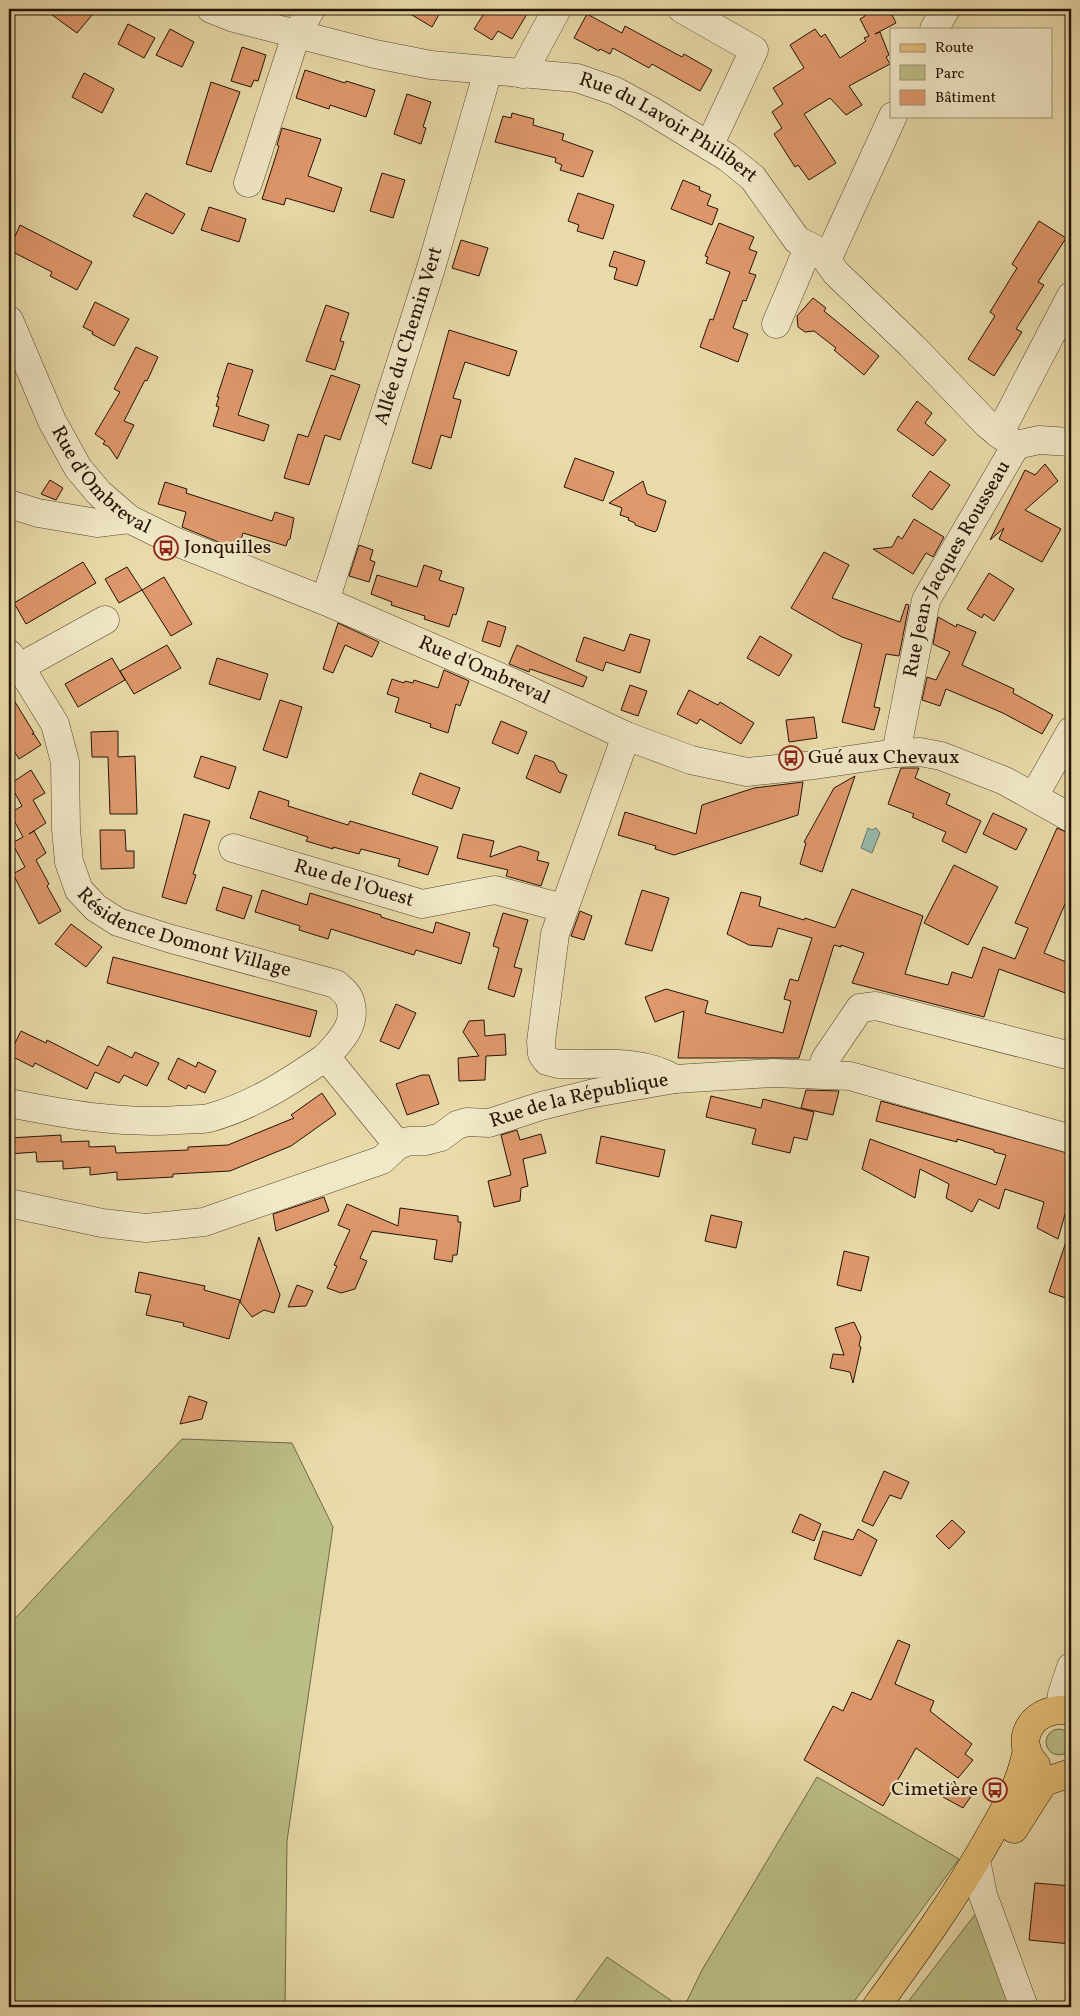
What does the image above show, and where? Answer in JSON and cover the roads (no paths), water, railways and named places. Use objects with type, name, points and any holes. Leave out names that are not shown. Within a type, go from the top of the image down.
[{"type":"main road","points":[[1066,1710],[1050,1710],[1041,1714],[1033,1721],[1028,1730],[1026,1740],[1027,1749],[1032,1761],[1039,1769],[1048,1774],[1070,1773]]},
{"type":"main road","points":[[978,1870],[1023,1771],[1027,1749]]},
{"type":"main road","points":[[876,2007],[944,1912],[978,1870],[1006,1842],[1042,1785],[1047,1780],[1070,1773]]},
{"type":"street","name":"Rue du Lavoir Philibert","points":[[211,9],[234,18],[296,35],[431,65],[577,78],[615,92],[650,110],[727,157],[753,178],[797,240],[818,253],[849,286],[1007,440]]},
{"type":"street","points":[[248,183],[296,35],[311,9]]},
{"type":"street","points":[[522,74],[557,9]]},
{"type":"street","points":[[682,9],[754,50],[709,146]]},
{"type":"street","points":[[935,28],[946,9]]},
{"type":"street","name":"Allée du Chemin Vert","points":[[325,602],[431,268],[488,71]]},
{"type":"street","points":[[776,324],[818,253],[891,118]]},
{"type":"street","points":[[1007,440],[1071,296]]},
{"type":"street","name":"Rue d'Ombreval","points":[[9,320],[65,446],[78,468],[99,493],[129,519],[174,541],[325,602],[511,682],[626,736],[691,760],[748,772],[816,765],[896,753],[920,752],[941,756],[1005,781],[1071,818]]},
{"type":"street","name":"Rue Jean-Jacques Rousseau","points":[[896,753],[926,600],[1007,440],[1071,442]]},
{"type":"street","points":[[9,504],[38,513],[97,523],[129,519]]},
{"type":"street","points":[[14,661],[104,620]]},
{"type":"street","name":"Résidence Domont Village","points":[[9,1103],[103,1118],[155,1122],[207,1118],[270,1094],[326,1057],[347,1033],[352,1015],[349,997],[336,984],[168,938],[118,922],[96,908],[80,890],[69,862],[64,762],[55,724],[14,661]]},
{"type":"street","points":[[1034,796],[1071,731]]},
{"type":"street","points":[[626,736],[555,934],[541,1042],[542,1054],[546,1061],[558,1064],[642,1065],[662,1071],[675,1079]]},
{"type":"street","name":"Rue de l'Ouest","points":[[233,848],[422,904],[495,890],[563,908]]},
{"type":"street","points":[[820,1074],[826,1058],[860,1008],[876,1006],[1071,1056]]},
{"type":"street","points":[[9,1203],[102,1222],[146,1228],[204,1222],[382,1160],[398,1145],[326,1057]]},
{"type":"street","name":"Rue de la République","points":[[398,1145],[409,1141],[426,1141],[441,1137],[456,1125],[467,1122],[489,1123],[541,1106],[594,1093],[675,1079],[744,1074],[850,1076],[1071,1139]]},
{"type":"street","points":[[1066,1710],[1062,1694],[1071,1668]]},
{"type":"street","points":[[978,1870],[988,1911],[1024,2007]]},
{"type":"place","name":"Jonquilles","points":[[166,548]]},
{"type":"place","name":"Gué aux Chevaux","points":[[791,758]]},
{"type":"place","name":"Cimetière","points":[[995,1790]]}]
